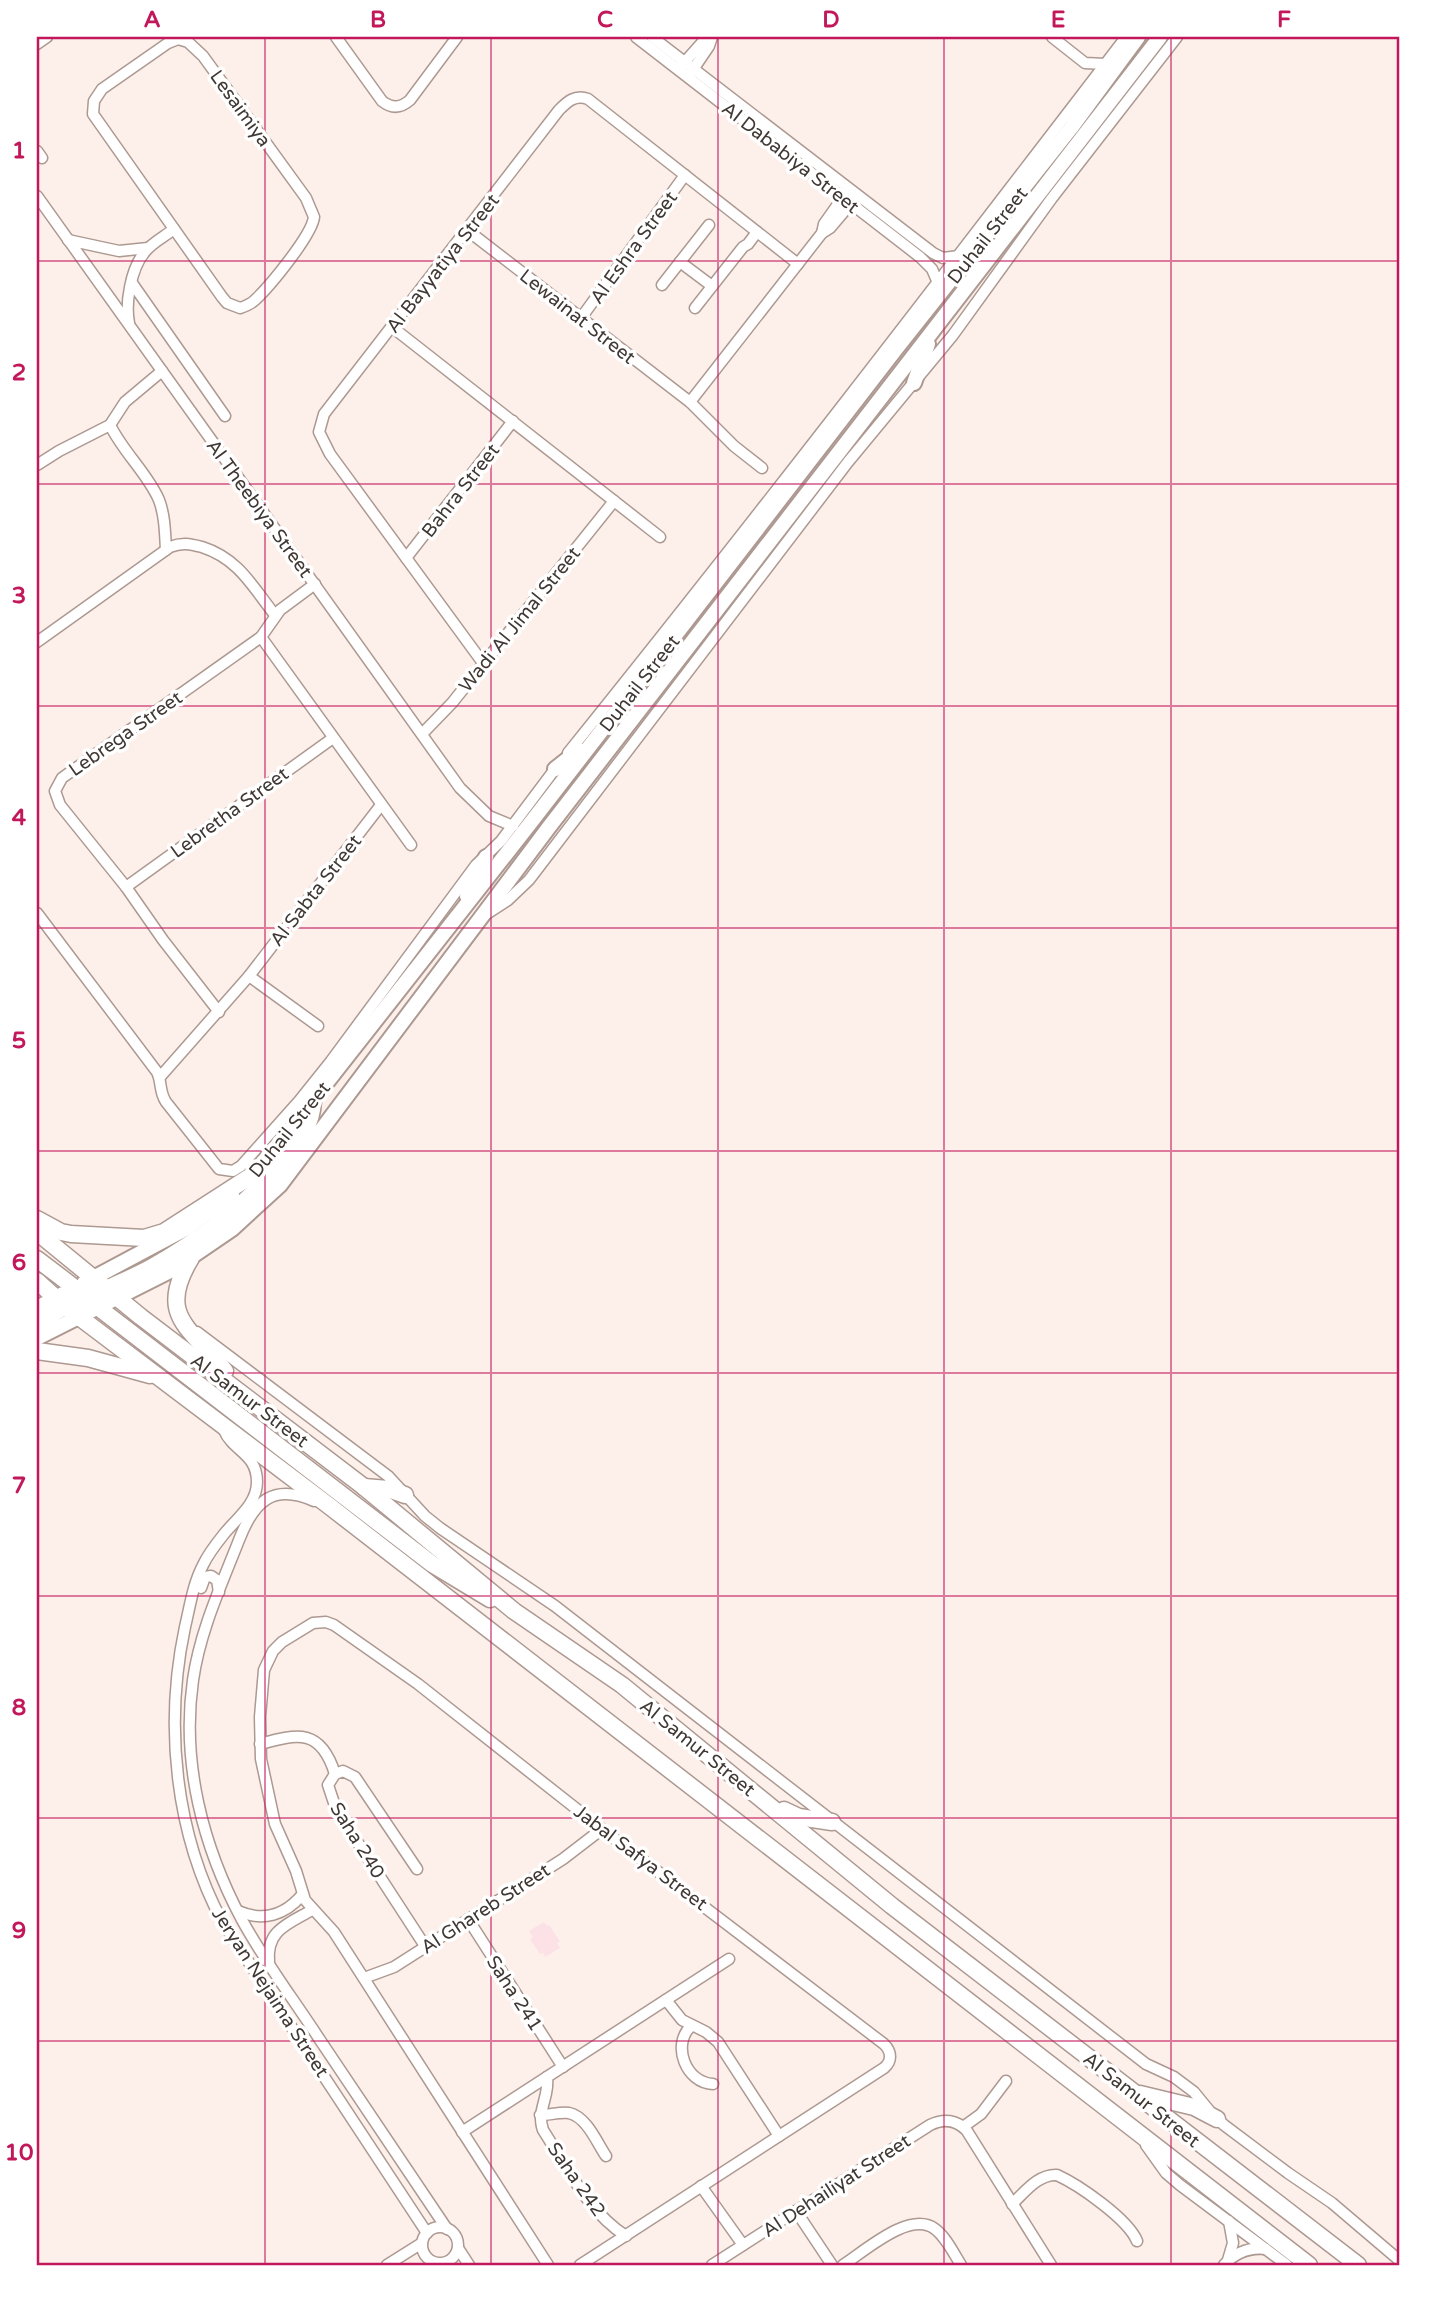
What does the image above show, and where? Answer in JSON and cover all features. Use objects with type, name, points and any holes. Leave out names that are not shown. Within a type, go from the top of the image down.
[{"type":"main road","name":"Duhail Street","points":[[94,1278],[187,1228],[229,1198],[254,1174],[461,912],[907,335],[1072,128],[1138,37]]},
{"type":"main road","name":"Duhail Street","points":[[37,1307],[86,1298],[157,1279],[232,1229],[280,1185],[549,827],[1160,37]]},
{"type":"main road","points":[[1105,64],[1120,60]]},
{"type":"main road","points":[[1072,128],[1085,91]]},
{"type":"main road","points":[[907,335],[912,314]]},
{"type":"main road","points":[[914,383],[931,333]]},
{"type":"main road","points":[[555,769],[599,734]]},
{"type":"main road","points":[[461,912],[472,882],[486,857]]},
{"type":"main road","points":[[37,1322],[178,1251],[226,1218],[269,1178],[303,1136],[311,1116],[313,1101]]},
{"type":"main road","points":[[37,1219],[61,1232],[71,1234],[151,1237],[164,1232],[254,1174]]},
{"type":"main road","name":"Al Samur Street","points":[[37,1232],[94,1278],[86,1298]]},
{"type":"main road","points":[[191,1258],[180,1276],[175,1292],[177,1309],[183,1321],[236,1388]]},
{"type":"main road","points":[[37,1259],[432,1564],[472,1590],[514,1611]]},
{"type":"main road","name":"Al Samur Street","points":[[37,1281],[86,1298],[236,1388],[364,1487],[514,1611],[622,1685],[891,1906],[1357,2265]]},
{"type":"main road","points":[[37,1338],[80,1317],[86,1298]]},
{"type":"main road","name":"Al Samur Street","points":[[80,1317],[328,1505],[1309,2265]]},
{"type":"main road","points":[[37,1351],[88,1358],[162,1380]]},
{"type":"main road","points":[[364,1487],[405,1494]]},
{"type":"main road","points":[[699,1748],[723,1761],[787,1812],[799,1817],[832,1822]]},
{"type":"main road","points":[[1132,2091],[1194,2106],[1217,2119]]},
{"type":"street","points":[[37,44],[47,37]]},
{"type":"street","points":[[336,37],[383,101],[387,105],[397,107],[410,100],[457,37]]},
{"type":"street","name":"Al Dababiya Street","points":[[636,37],[681,66],[850,197],[929,265],[938,284]]},
{"type":"street","name":"Al Dababiya Street","points":[[652,37],[681,66]]},
{"type":"street","points":[[681,66],[710,37]]},
{"type":"street","points":[[690,73],[710,44],[710,37]]},
{"type":"street","points":[[1052,37],[1086,63],[1105,64]]},
{"type":"street","name":"Duhail Street","points":[[159,1077],[163,1099],[219,1169],[228,1172],[237,1169],[299,1101],[477,865],[501,841],[681,612],[960,256],[1126,37]]},
{"type":"street","name":"Duhail Street","points":[[484,915],[508,900],[529,880],[848,462],[953,335],[1052,198],[1177,37]]},
{"type":"street","name":"Lesaimiya","points":[[178,39],[192,44],[203,56],[306,198],[314,217],[307,236],[262,293],[250,304],[240,308],[227,303],[174,229],[98,123],[92,108],[102,89],[168,43],[178,39]]},
{"type":"street","points":[[1085,91],[1090,76],[1086,63]]},
{"type":"street","name":"Al Bayyatiya Street","points":[[482,663],[330,454],[319,432],[324,414],[559,110],[578,97],[597,106],[798,264]]},
{"type":"street","name":"Al Eshra Street","points":[[581,318],[685,175]]},
{"type":"street","name":"Al Theebiya Street","points":[[37,196],[460,788],[489,816],[501,841]]},
{"type":"street","points":[[690,402],[822,233],[824,224],[850,197]]},
{"type":"street","name":"Al Dababiya Street","points":[[850,197],[937,256],[960,256]]},
{"type":"street","points":[[662,285],[709,225]]},
{"type":"street","points":[[129,323],[127,312],[136,266],[149,247],[174,229]]},
{"type":"street","name":"Lewainat Street","points":[[467,230],[690,402],[734,446],[762,468]]},
{"type":"street","points":[[695,308],[743,247],[745,239],[755,230]]},
{"type":"street","points":[[68,240],[119,251],[149,247]]},
{"type":"street","points":[[680,262],[712,286]]},
{"type":"street","points":[[132,283],[225,416]]},
{"type":"street","points":[[392,327],[660,537]]},
{"type":"street","points":[[37,465],[110,425],[125,402],[162,371]]},
{"type":"street","name":"Bahra Street","points":[[406,558],[513,421]]},
{"type":"street","points":[[110,425],[159,501],[166,550]]},
{"type":"street","name":"Wadi Al Jimal Street","points":[[422,734],[452,703],[614,501]]},
{"type":"street","points":[[37,642],[166,550],[184,543],[219,553],[237,566],[275,615]]},
{"type":"street","name":"Lebrega Street","points":[[219,1012],[126,887],[57,801],[55,791],[58,781],[261,637],[275,615],[315,584]]},
{"type":"street","points":[[261,637],[411,845]]},
{"type":"street","name":"Lebretha Street","points":[[126,887],[333,738]]},
{"type":"street","name":"Al Sabta Street","points":[[159,1077],[249,976],[381,805]]},
{"type":"street","name":"Al Theebiya Street","points":[[489,816],[513,826]]},
{"type":"street","points":[[37,913],[159,1077]]},
{"type":"street","points":[[249,976],[317,1026]]},
{"type":"street","name":"Al Samur Street","points":[[183,1321],[367,1460],[394,1482],[425,1516],[440,1528],[555,1606],[1146,2064],[1188,2087],[1204,2101],[1217,2119],[1332,2203],[1399,2260]]},
{"type":"street","name":"Jeryan Nejaima Street","points":[[223,1426],[228,1439],[251,1460],[256,1472],[257,1489],[251,1503],[216,1543],[201,1567],[185,1628],[177,1668],[175,1712],[183,1806],[188,1830],[200,1873],[231,1935],[424,2238]]},
{"type":"street","name":"Jeryan Nejaima Street","points":[[328,1505],[288,1493],[271,1496],[263,1501],[245,1524],[209,1615],[198,1656],[191,1705],[194,1775],[203,1822],[218,1868],[238,1911],[269,1963],[447,2229]]},
{"type":"street","points":[[185,1628],[191,1623],[205,1577],[216,1578],[219,1592]]},
{"type":"street","name":"Jabal Safya Street","points":[[548,2265],[364,1978],[329,1927],[302,1895],[296,1871],[280,1837],[271,1811],[260,1744],[264,1670],[270,1656],[282,1642],[317,1622],[334,1625],[418,1684],[889,2050],[890,2058],[884,2068],[580,2265]]},
{"type":"street","points":[[260,1744],[289,1736],[306,1737],[326,1753],[335,1774]]},
{"type":"street","name":"Saha 240","points":[[417,1869],[355,1777],[348,1772],[335,1774],[328,1785],[335,1809],[425,1946]]},
{"type":"street","name":"Al Ghareb Street","points":[[364,1978],[389,1970],[562,1859],[602,1829]]},
{"type":"street","points":[[238,1911],[263,1918],[292,1905],[302,1895]]},
{"type":"street","points":[[269,1963],[268,1948],[275,1933],[312,1910]]},
{"type":"street","name":"Saha 241","points":[[468,1919],[563,2067]]},
{"type":"street","points":[[462,2132],[729,1959]]},
{"type":"street","points":[[666,2000],[678,2017],[706,2032],[718,2042],[779,2136]]},
{"type":"street","points":[[691,2026],[682,2039],[682,2056],[696,2078],[713,2084]]},
{"type":"street","points":[[540,2116],[548,2085],[547,2077]]},
{"type":"street","points":[[1006,2081],[981,2114],[963,2127],[1051,2265]]},
{"type":"street","name":"Saha 242","points":[[606,2157],[578,2117],[564,2113],[540,2116],[543,2130],[592,2204],[610,2225],[625,2236]]},
{"type":"street","name":"Al Dehailiyat Street","points":[[712,2265],[934,2123],[949,2121],[963,2127]]},
{"type":"street","name":"Al Samur Street","points":[[1135,2131],[1173,2179],[1287,2265]]},
{"type":"street","points":[[1012,2204],[1045,2176],[1057,2175],[1119,2217],[1132,2230],[1137,2241]]},
{"type":"street","points":[[701,2186],[743,2245]]},
{"type":"street","points":[[796,2211],[832,2265]]},
{"type":"street","points":[[1226,2263],[1233,2243],[1229,2221]]},
{"type":"street","points":[[843,2265],[901,2228],[918,2223],[930,2226],[940,2233],[961,2265]]},
{"type":"street","points":[[387,2265],[436,2228],[447,2229],[454,2234],[458,2248],[469,2265]]},
{"type":"street","points":[[424,2238],[423,2252],[428,2259],[437,2263],[448,2264],[458,2248]]},
{"type":"street","points":[[1226,2263],[1244,2251],[1267,2249]]},
{"type":"street","points":[[419,2265],[428,2259]]},
{"type":"shaded area","points":[[544,1922],[560,1942],[557,1943],[560,1948],[545,1957],[530,1939],[533,1937],[529,1931]]}]
